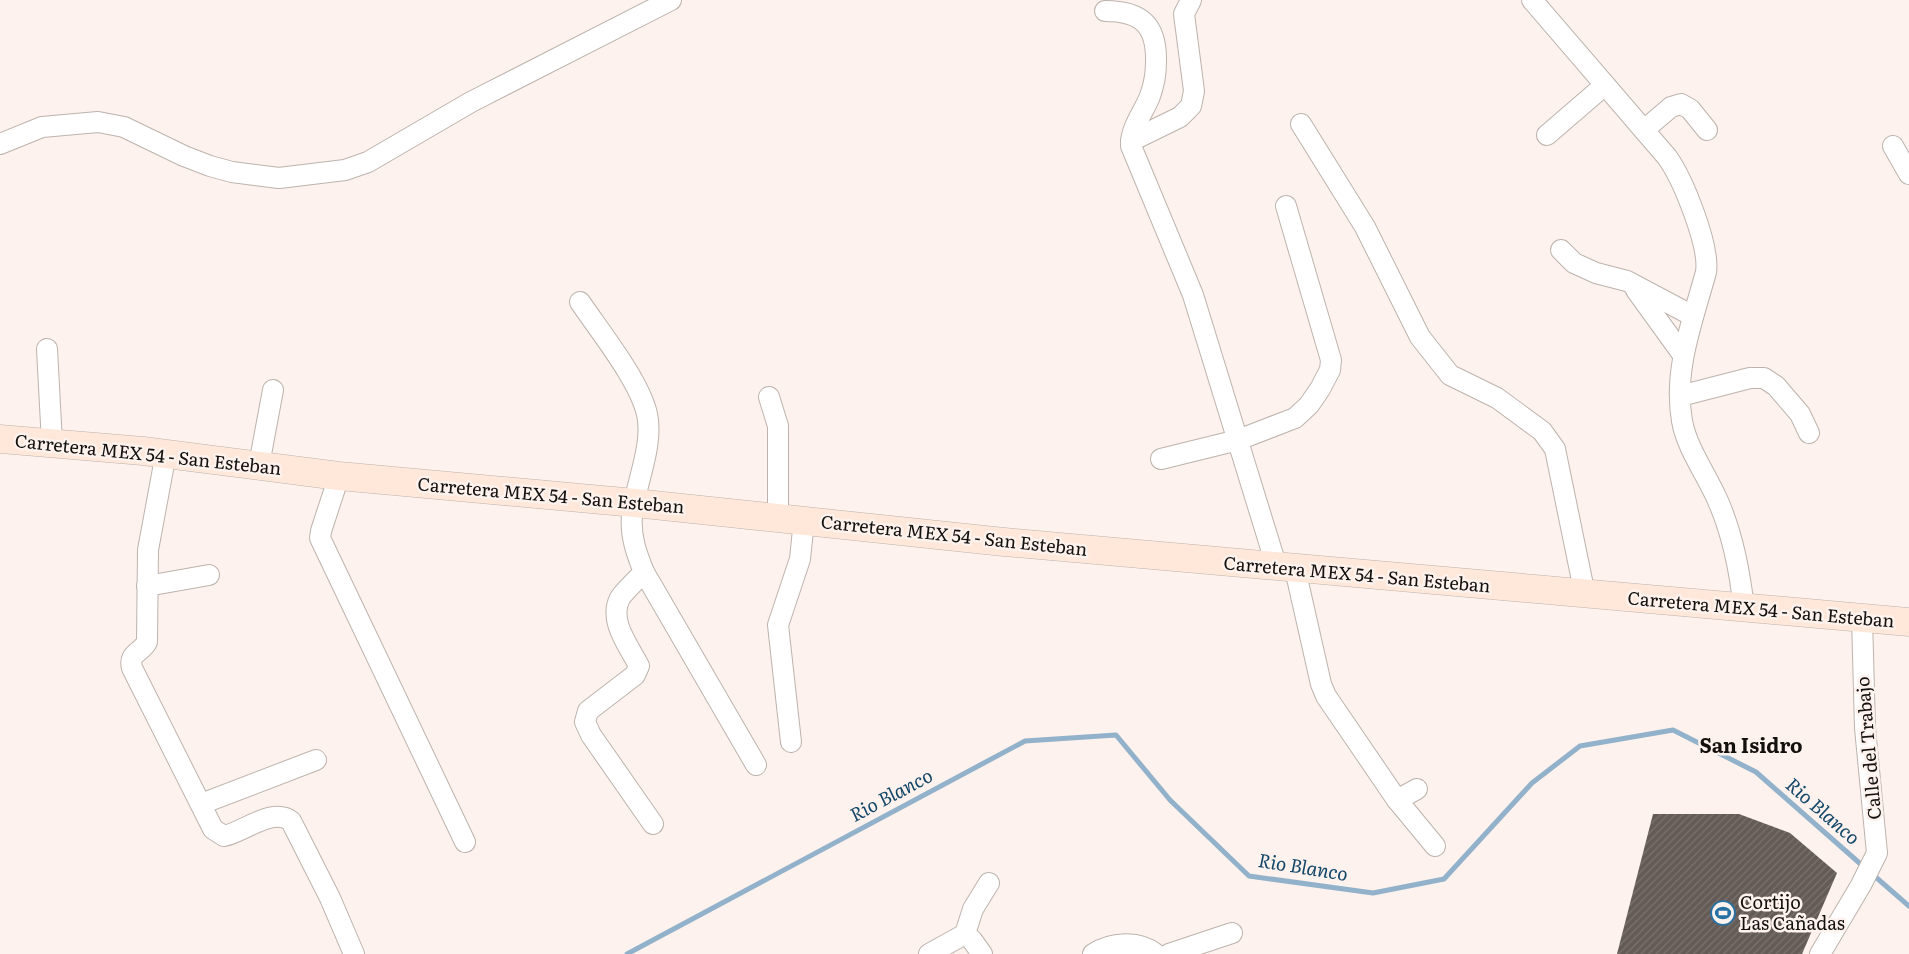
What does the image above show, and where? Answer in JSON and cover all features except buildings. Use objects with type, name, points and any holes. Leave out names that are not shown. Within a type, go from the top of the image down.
[{"type":"street","points":[[0,144],[42,127],[98,122],[124,127],[184,156],[232,172],[279,178],[344,170],[368,162],[472,102],[671,0]]},
{"type":"street","points":[[1131,141],[1180,117],[1191,106],[1194,91],[1184,14],[1192,0]]},
{"type":"street","points":[[1532,0],[1672,163],[1704,243],[1706,267],[1683,356],[1680,396],[1682,418],[1686,435],[1718,501],[1727,525],[1736,556],[1744,609]]},
{"type":"street","points":[[1105,11],[1128,13],[1141,19],[1149,26],[1155,38],[1154,83],[1131,141],[1133,151],[1193,295],[1238,440],[1286,568],[1321,684],[1326,696],[1398,800],[1435,846]]},
{"type":"street","points":[[1547,135],[1605,85]]},
{"type":"street","points":[[1644,130],[1671,107],[1681,104],[1690,108],[1707,130]]},
{"type":"street","points":[[1301,124],[1365,227],[1420,337],[1450,375],[1497,398],[1542,431],[1555,449],[1585,595]]},
{"type":"street","points":[[1892,146],[1909,174]]},
{"type":"street","points":[[1161,459],[1238,440],[1295,418],[1303,412],[1320,390],[1332,365],[1286,206]]},
{"type":"street","points":[[1561,250],[1574,264],[1596,273],[1627,281],[1693,316]]},
{"type":"street","points":[[1632,285],[1683,356]]},
{"type":"street","points":[[580,302],[629,375],[647,416],[648,431],[632,528],[644,572],[756,766]]},
{"type":"street","points":[[47,349],[52,443]]},
{"type":"street","points":[[1680,396],[1750,378],[1764,378],[1776,386],[1800,414],[1809,433]]},
{"type":"street","points":[[259,466],[273,390]]},
{"type":"street","points":[[769,397],[778,426],[791,519],[800,559],[778,626],[791,742]]},
{"type":"street","name":"Carretera MEX 54 - San Esteban","points":[[0,439],[166,453],[339,476],[635,503],[919,534],[1585,595],[1909,622]]},
{"type":"street","points":[[166,453],[149,545],[147,642],[143,648],[133,654],[130,663],[213,829],[224,836],[273,817],[286,817],[291,821],[330,898],[354,954]]},
{"type":"street","points":[[339,476],[320,531],[321,540],[465,842]]},
{"type":"street","points":[[644,572],[621,598],[615,614],[618,627],[639,666],[635,674],[588,711],[586,722],[591,735],[653,824]]},
{"type":"street","points":[[147,586],[209,576]]},
{"type":"street","name":"Calle del Trabajo","points":[[1820,954],[1875,859],[1877,843],[1865,728],[1862,618]]},
{"type":"street","points":[[201,804],[316,760]]},
{"type":"street","points":[[1398,800],[1417,789]]},
{"type":"street","points":[[929,954],[965,934],[973,909],[989,883]]},
{"type":"street","points":[[1169,954],[1232,933]]},
{"type":"street","points":[[965,934],[982,954]]},
{"type":"street","points":[[1093,954],[1109,946],[1119,944],[1141,946],[1156,954]]},
{"type":"waterway","name":"Rio Blanco","points":[[627,954],[1025,741],[1116,735],[1170,800],[1249,876],[1373,893],[1444,879],[1532,783],[1580,746],[1673,730],[1756,772],[1864,867]]},
{"type":"waterway","name":"Rio Blanco","points":[[1871,873],[1909,906]]},
{"type":"place","name":"Cortijo Las Cañadas","points":[[1723,913]]},
{"type":"district","name":"San Isidro","points":[[1751,746]]}]
